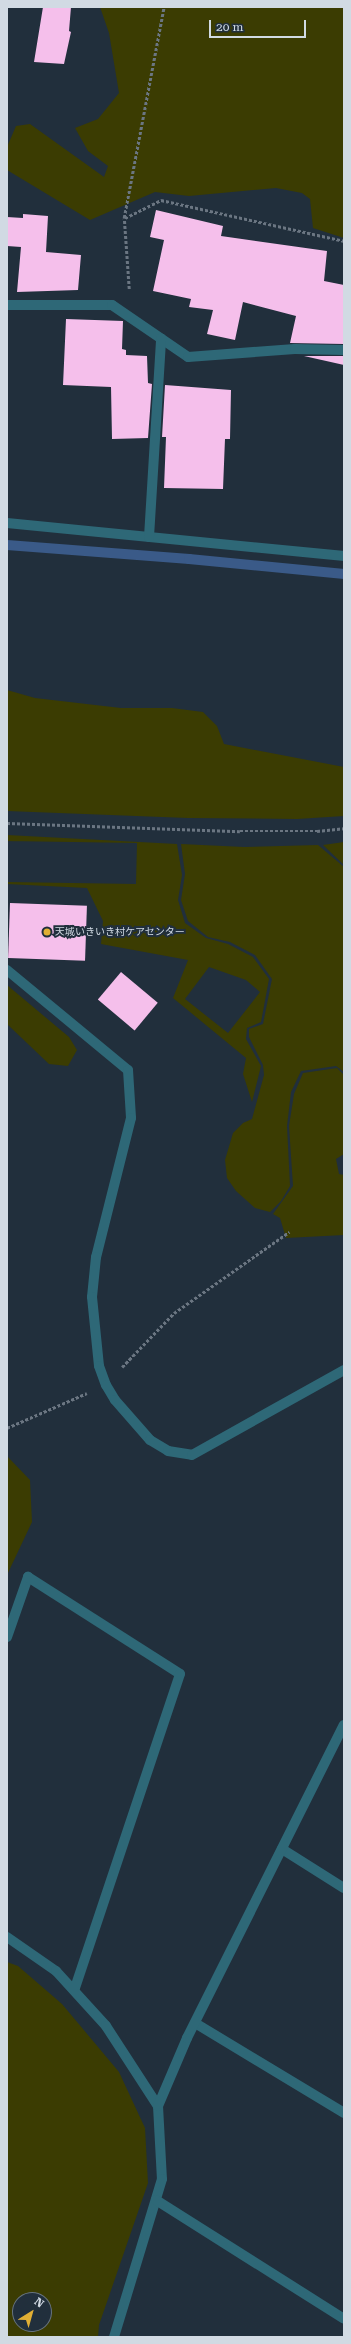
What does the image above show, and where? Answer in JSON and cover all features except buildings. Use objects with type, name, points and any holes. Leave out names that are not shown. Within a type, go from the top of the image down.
[{"type":"street","points":[[7,305],[112,305],[188,357],[295,349],[344,350]]},
{"type":"street","points":[[150,537],[161,338]]},
{"type":"street","points":[[7,523],[344,556]]},
{"type":"street","points":[[7,970],[128,1070],[131,1118],[96,1256],[92,1297],[99,1366],[106,1385],[115,1400],[150,1440],[168,1451],[192,1455],[344,1370]]},
{"type":"street","points":[[7,1637],[28,1577],[180,1674],[74,1990]]},
{"type":"street","points":[[114,2337],[162,2178],[158,2106],[195,2023],[344,1726]]},
{"type":"street","points":[[282,1849],[344,1888]]},
{"type":"street","points":[[7,1938],[56,1971],[74,1990],[106,2026],[158,2106]]},
{"type":"street","points":[[195,2023],[344,2113]]},
{"type":"street","points":[[156,2200],[344,2319]]},
{"type":"path","points":[[131,318],[124,218],[164,7]]},
{"type":"path","points":[[124,218],[161,200],[344,241]]},
{"type":"path","points":[[7,823],[240,831],[317,832],[344,828]]},
{"type":"path","points":[[7,1428],[106,1385],[174,1312],[289,1232]]},
{"type":"shaded area","points":[[100,7],[344,7],[344,238],[313,228],[310,199],[302,193],[276,188],[189,196],[155,192],[90,220],[7,170],[7,147],[16,126],[30,124],[104,177],[108,166],[88,151],[75,128],[98,119],[119,93],[109,33]]},
{"type":"shaded area","points":[[7,690],[35,698],[121,708],[172,708],[203,712],[217,726],[224,744],[344,767],[344,816],[297,819],[188,818],[7,811]]},
{"type":"shaded area","points":[[7,835],[177,844],[182,875],[178,900],[185,923],[206,938],[228,944],[253,957],[269,979],[261,1022],[247,1028],[246,1039],[261,1066],[252,1102],[243,1074],[246,1058],[173,998],[188,960],[101,944],[103,921],[87,888],[7,884],[7,882],[136,884],[137,843],[7,841]],"holes":[[[209,967],[246,980],[260,992],[228,1033],[185,999]]]},
{"type":"shaded area","points":[[344,842],[344,865],[323,845]]},
{"type":"shaded area","points":[[181,844],[244,847],[318,845],[344,867],[344,1072],[336,1066],[301,1071],[291,1092],[287,1126],[290,1186],[281,1201],[270,1212],[255,1208],[236,1191],[227,1178],[225,1160],[233,1133],[243,1123],[252,1119],[264,1075],[263,1065],[249,1037],[249,1029],[263,1024],[272,979],[255,955],[230,942],[208,937],[188,921],[181,900],[185,874]]},
{"type":"shaded area","points":[[7,985],[69,1037],[77,1050],[68,1066],[49,1064],[7,1024]]},
{"type":"shaded area","points":[[337,1068],[344,1075],[344,1154],[336,1159],[339,1174],[344,1175],[344,1235],[286,1238],[280,1218],[273,1214],[293,1186],[289,1126],[294,1094],[303,1073]]},
{"type":"shaded area","points":[[7,1456],[30,1480],[32,1522],[7,1575]]},
{"type":"shaded area","points":[[7,1962],[18,1966],[62,2004],[119,2072],[145,2128],[148,2183],[99,2325],[98,2337],[7,2337]]},
{"type":"waterway","points":[[7,545],[189,559],[344,574]]},
{"type":"place","name":"天城いきいき村ケアセンター","points":[[47,932]]}]
